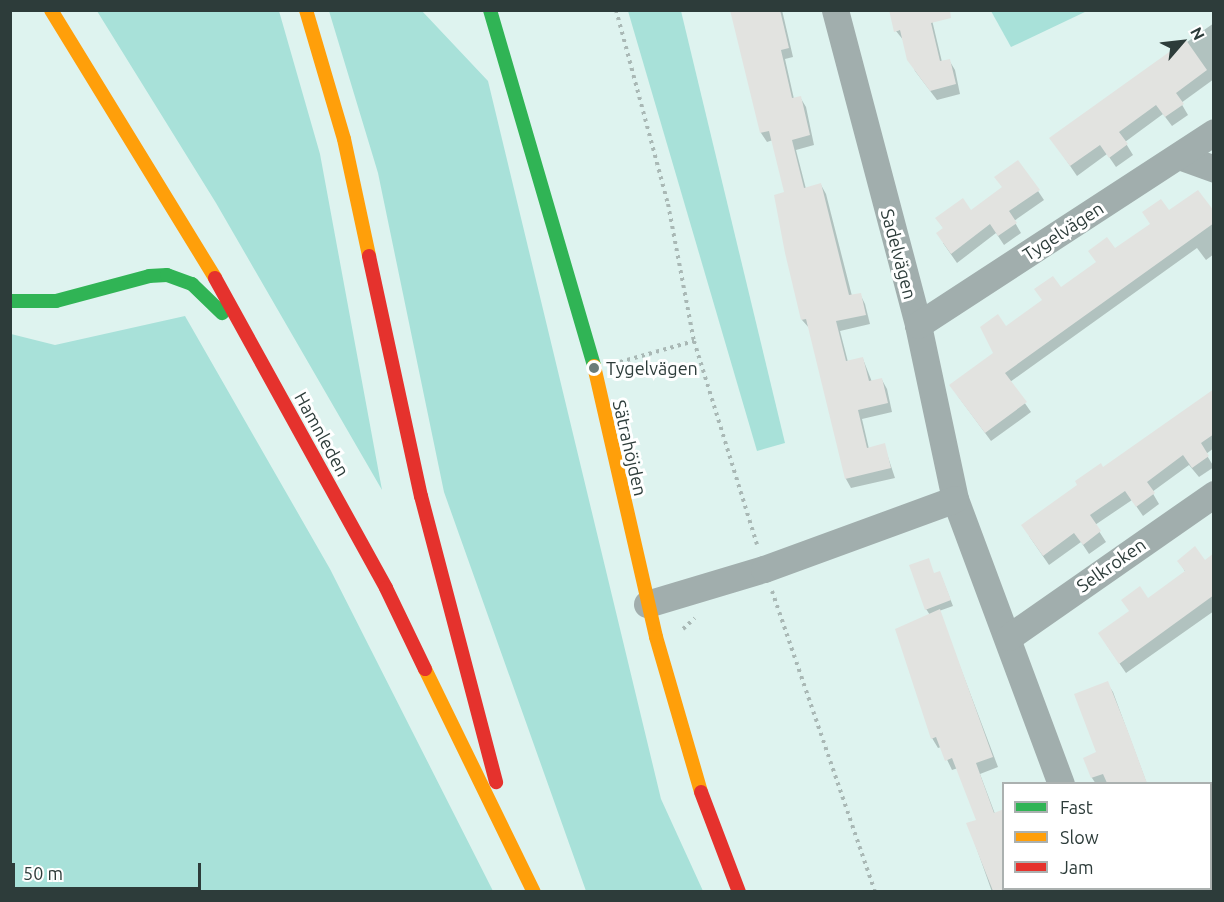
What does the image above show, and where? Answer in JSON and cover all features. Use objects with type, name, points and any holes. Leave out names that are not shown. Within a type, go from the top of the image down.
[{"type":"main road","name":"Hamnleden","points":[[51,10],[162,186],[260,357],[386,588],[534,891]]},
{"type":"main road","points":[[306,10],[344,140],[421,496],[516,856]]},
{"type":"main road","name":"Sätrahöjden","points":[[490,10],[502,42],[594,368],[647,604],[704,802],[739,891]]},
{"type":"main road","points":[[10,302],[56,302],[149,276],[167,275],[206,294],[260,357]]},
{"type":"street","name":"Sadelvägen","points":[[835,10],[918,325],[956,500],[1009,637],[1061,782]]},
{"type":"street","name":"Tygelvägen","points":[[918,325],[1214,132]]},
{"type":"street","points":[[1179,156],[1214,169]]},
{"type":"street","name":"Selkroken","points":[[1009,637],[1214,494]]},
{"type":"street","points":[[647,604],[764,569],[956,500]]},
{"type":"path","points":[[616,10],[668,204],[694,341],[764,569],[875,891]]},
{"type":"path","points":[[615,364],[694,341]]},
{"type":"shaded area","points":[[97,11],[279,11],[320,154],[382,490],[216,203]]},
{"type":"shaded area","points":[[329,11],[422,11],[488,81],[661,799],[703,891],[586,891],[444,492],[378,173]]},
{"type":"shaded area","points":[[628,11],[681,11],[785,443],[757,451]]},
{"type":"shaded area","points":[[991,11],[1087,11],[1011,47]]},
{"type":"shaded area","points":[[185,316],[330,569],[493,891],[11,891],[11,334],[55,345]]},
{"type":"building","points":[[730,10],[780,10],[789,48],[781,50],[792,98],[801,96],[810,135],[792,140],[804,188],[821,183],[849,295],[861,293],[866,315],[836,321],[846,361],[863,357],[869,381],[882,378],[888,403],[858,410],[867,448],[885,443],[891,468],[845,479],[806,319],[801,320],[785,253],[774,195],[784,192],[769,131],[760,133]]},
{"type":"building","points":[[889,10],[950,10],[951,18],[931,23],[940,61],[950,59],[956,84],[930,91],[907,60],[900,30],[894,32]]},
{"type":"building","points":[[1186,40],[1207,70],[1176,93],[1184,104],[1165,117],[1156,105],[1119,132],[1128,144],[1109,158],[1100,145],[1070,166],[1049,138]]},
{"type":"building","points":[[1018,160],[1040,190],[1009,211],[1017,223],[998,236],[990,224],[951,254],[936,233],[943,228],[935,218],[963,198],[971,210],[1002,187],[994,177]]},
{"type":"building","points":[[1198,190],[1214,211],[1214,223],[1005,373],[1027,402],[985,433],[949,385],[993,353],[980,327],[998,314],[1006,326],[1042,300],[1034,289],[1053,276],[1061,287],[1096,262],[1088,251],[1107,237],[1115,248],[1150,224],[1142,212],[1161,199],[1169,210]]},
{"type":"building","points":[[1214,389],[1214,434],[1201,443],[1209,456],[1192,468],[1183,455],[1147,482],[1155,493],[1136,507],[1125,491],[1090,515],[1101,531],[1083,545],[1074,533],[1043,556],[1021,525],[1077,485],[1075,481],[1101,463],[1103,467]]},
{"type":"building","points":[[1195,546],[1205,560],[1214,553],[1214,595],[1119,664],[1098,633],[1129,611],[1121,600],[1140,586],[1148,598],[1185,571],[1177,561]]},
{"type":"building","points":[[929,558],[934,573],[940,571],[951,600],[925,610],[909,565]]},
{"type":"building","points":[[940,609],[993,757],[976,763],[994,813],[1002,810],[1002,890],[1004,891],[993,891],[966,823],[976,820],[952,758],[945,761],[936,737],[931,739],[895,629]]},
{"type":"building","points":[[1108,681],[1147,782],[1107,782],[1103,774],[1091,778],[1083,758],[1096,752],[1074,694]]},
{"type":"traffic: fast","points":[[490,10],[594,366]]},
{"type":"traffic: fast","points":[[10,301],[56,301],[149,276],[167,275],[192,284],[222,313]]},
{"type":"traffic: slow","points":[[51,10],[215,278]]},
{"type":"traffic: slow","points":[[306,10],[344,139],[369,256]]},
{"type":"traffic: slow","points":[[594,366],[656,637],[701,792]]},
{"type":"traffic: slow","points":[[425,669],[534,892]]},
{"type":"traffic: jam","points":[[369,256],[421,496],[496,782]]},
{"type":"traffic: jam","points":[[215,278],[386,588],[425,669]]},
{"type":"traffic: jam","points":[[701,792],[739,892]]},
{"type":"place","name":"Tygelvägen","points":[[594,368]]}]
